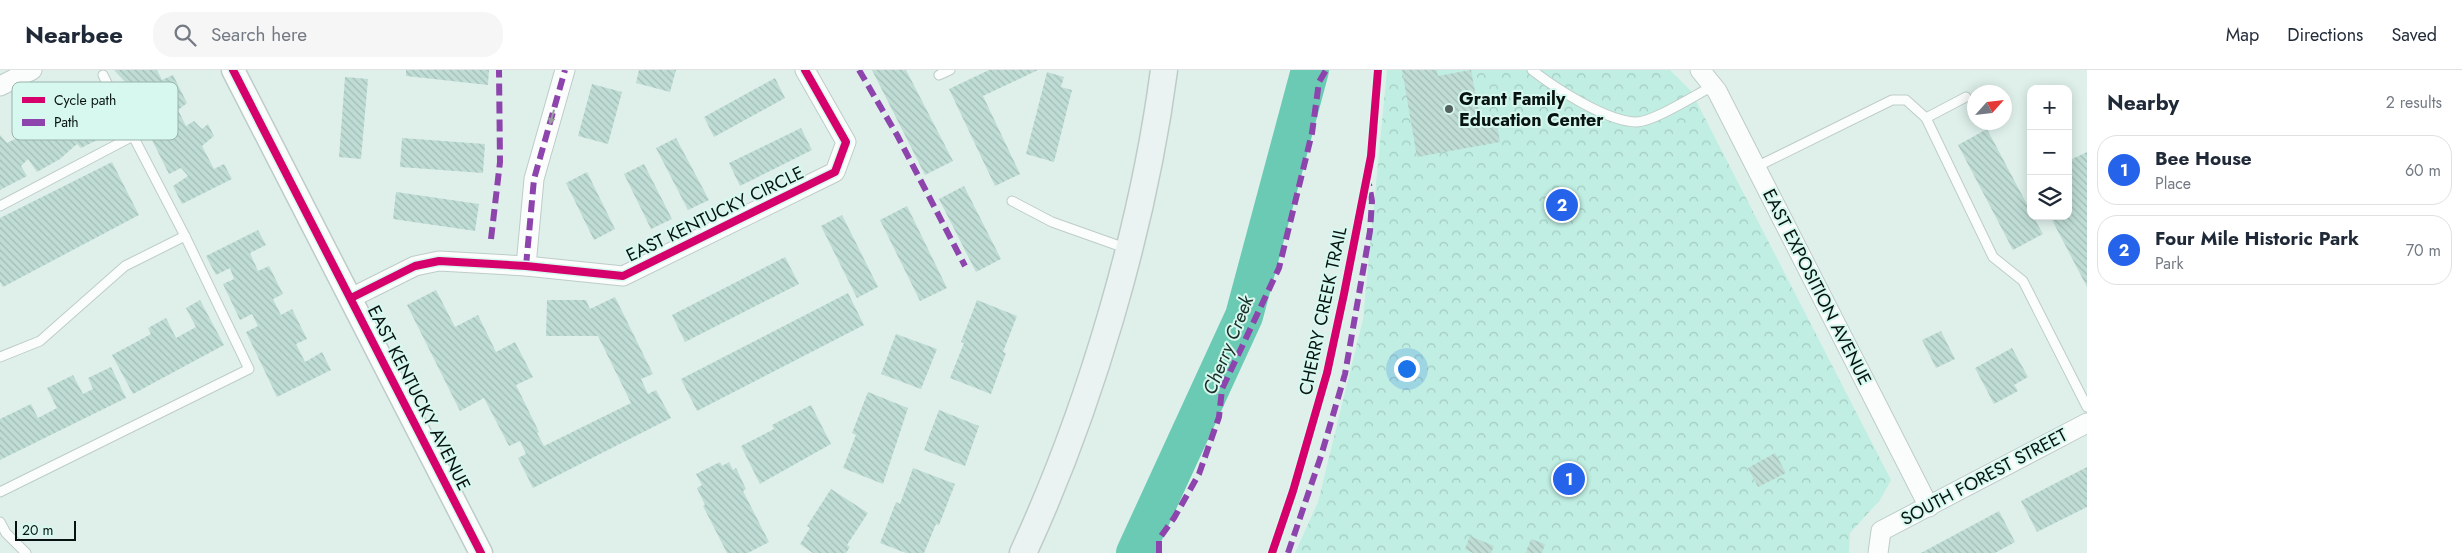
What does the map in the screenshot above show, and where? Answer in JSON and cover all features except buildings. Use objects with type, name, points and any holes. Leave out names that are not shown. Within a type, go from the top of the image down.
[{"type":"main road","points":[[1023,553],[1068,443],[1109,317],[1128,249],[1153,140],[1164,70]]},
{"type":"street","points":[[0,86],[32,70]]},
{"type":"street","name":"EAST KENTUCKY AVENUE","points":[[233,70],[481,553]]},
{"type":"street","points":[[526,266],[534,179],[565,70]]},
{"type":"street","name":"EAST KENTUCKY CIRCLE","points":[[351,298],[427,262],[439,261],[526,266],[623,276],[834,172],[846,142],[805,70]]},
{"type":"street","name":"EAST EXPOSITION AVENUE","points":[[1700,70],[1712,86],[1756,167],[1929,507]]},
{"type":"street","name":"SOUTH FOREST STREET","points":[[1878,553],[1881,531],[2087,423]]},
{"type":"lane","points":[[939,76],[950,70]]},
{"type":"lane","points":[[1532,70],[1553,86],[1614,118],[1638,122],[1664,112],[1712,86]]},
{"type":"lane","points":[[103,75],[106,82]]},
{"type":"lane","points":[[1926,118],[1966,97]]},
{"type":"lane","points":[[1756,167],[1892,100],[1906,100],[1926,118],[1993,257],[2022,282],[2087,407]]},
{"type":"lane","points":[[0,206],[125,140]]},
{"type":"lane","points":[[0,492],[250,368],[135,140]]},
{"type":"lane","points":[[1012,201],[1052,222],[1128,249]]},
{"type":"lane","points":[[0,357],[40,341],[124,266],[185,236]]},
{"type":"lane","points":[[0,522],[6,533],[26,553]]},
{"type":"green space","points":[[1387,70],[1670,70],[1691,91],[1891,480],[1880,500],[1850,533],[1849,553],[1295,553],[1318,502],[1363,319]]},
{"type":"waterway","name":"Cherry Creek","points":[[1135,553],[1244,316],[1310,70]]},
{"type":"marked path","points":[[491,239],[500,162],[499,70]]},
{"type":"marked path","points":[[526,266],[534,179],[565,70]]},
{"type":"marked path","points":[[859,70],[897,135],[965,266]]},
{"type":"marked path","points":[[1159,553],[1159,539],[1174,518],[1199,474],[1219,417],[1222,389],[1279,268],[1312,133],[1319,82],[1326,70]]},
{"type":"marked path","points":[[1288,553],[1321,456],[1345,374],[1370,231],[1372,201],[1369,184]]},
{"type":"cycle path","points":[[233,70],[481,553]]},
{"type":"cycle path","points":[[351,298],[415,266],[439,261],[526,266],[623,276],[835,172],[846,142],[805,70]]},
{"type":"cycle path","name":"CHERRY CREEK TRAIL","points":[[1272,553],[1293,491],[1327,373],[1371,156],[1378,70]]},
{"type":"place","name":"Grant Family Education Center","points":[[1449,109]]},
{"type":"place","name":"Four Mile Historic Park","points":[[1562,205]]},
{"type":"place","name":"Bee House","points":[[1569,479]]}]
